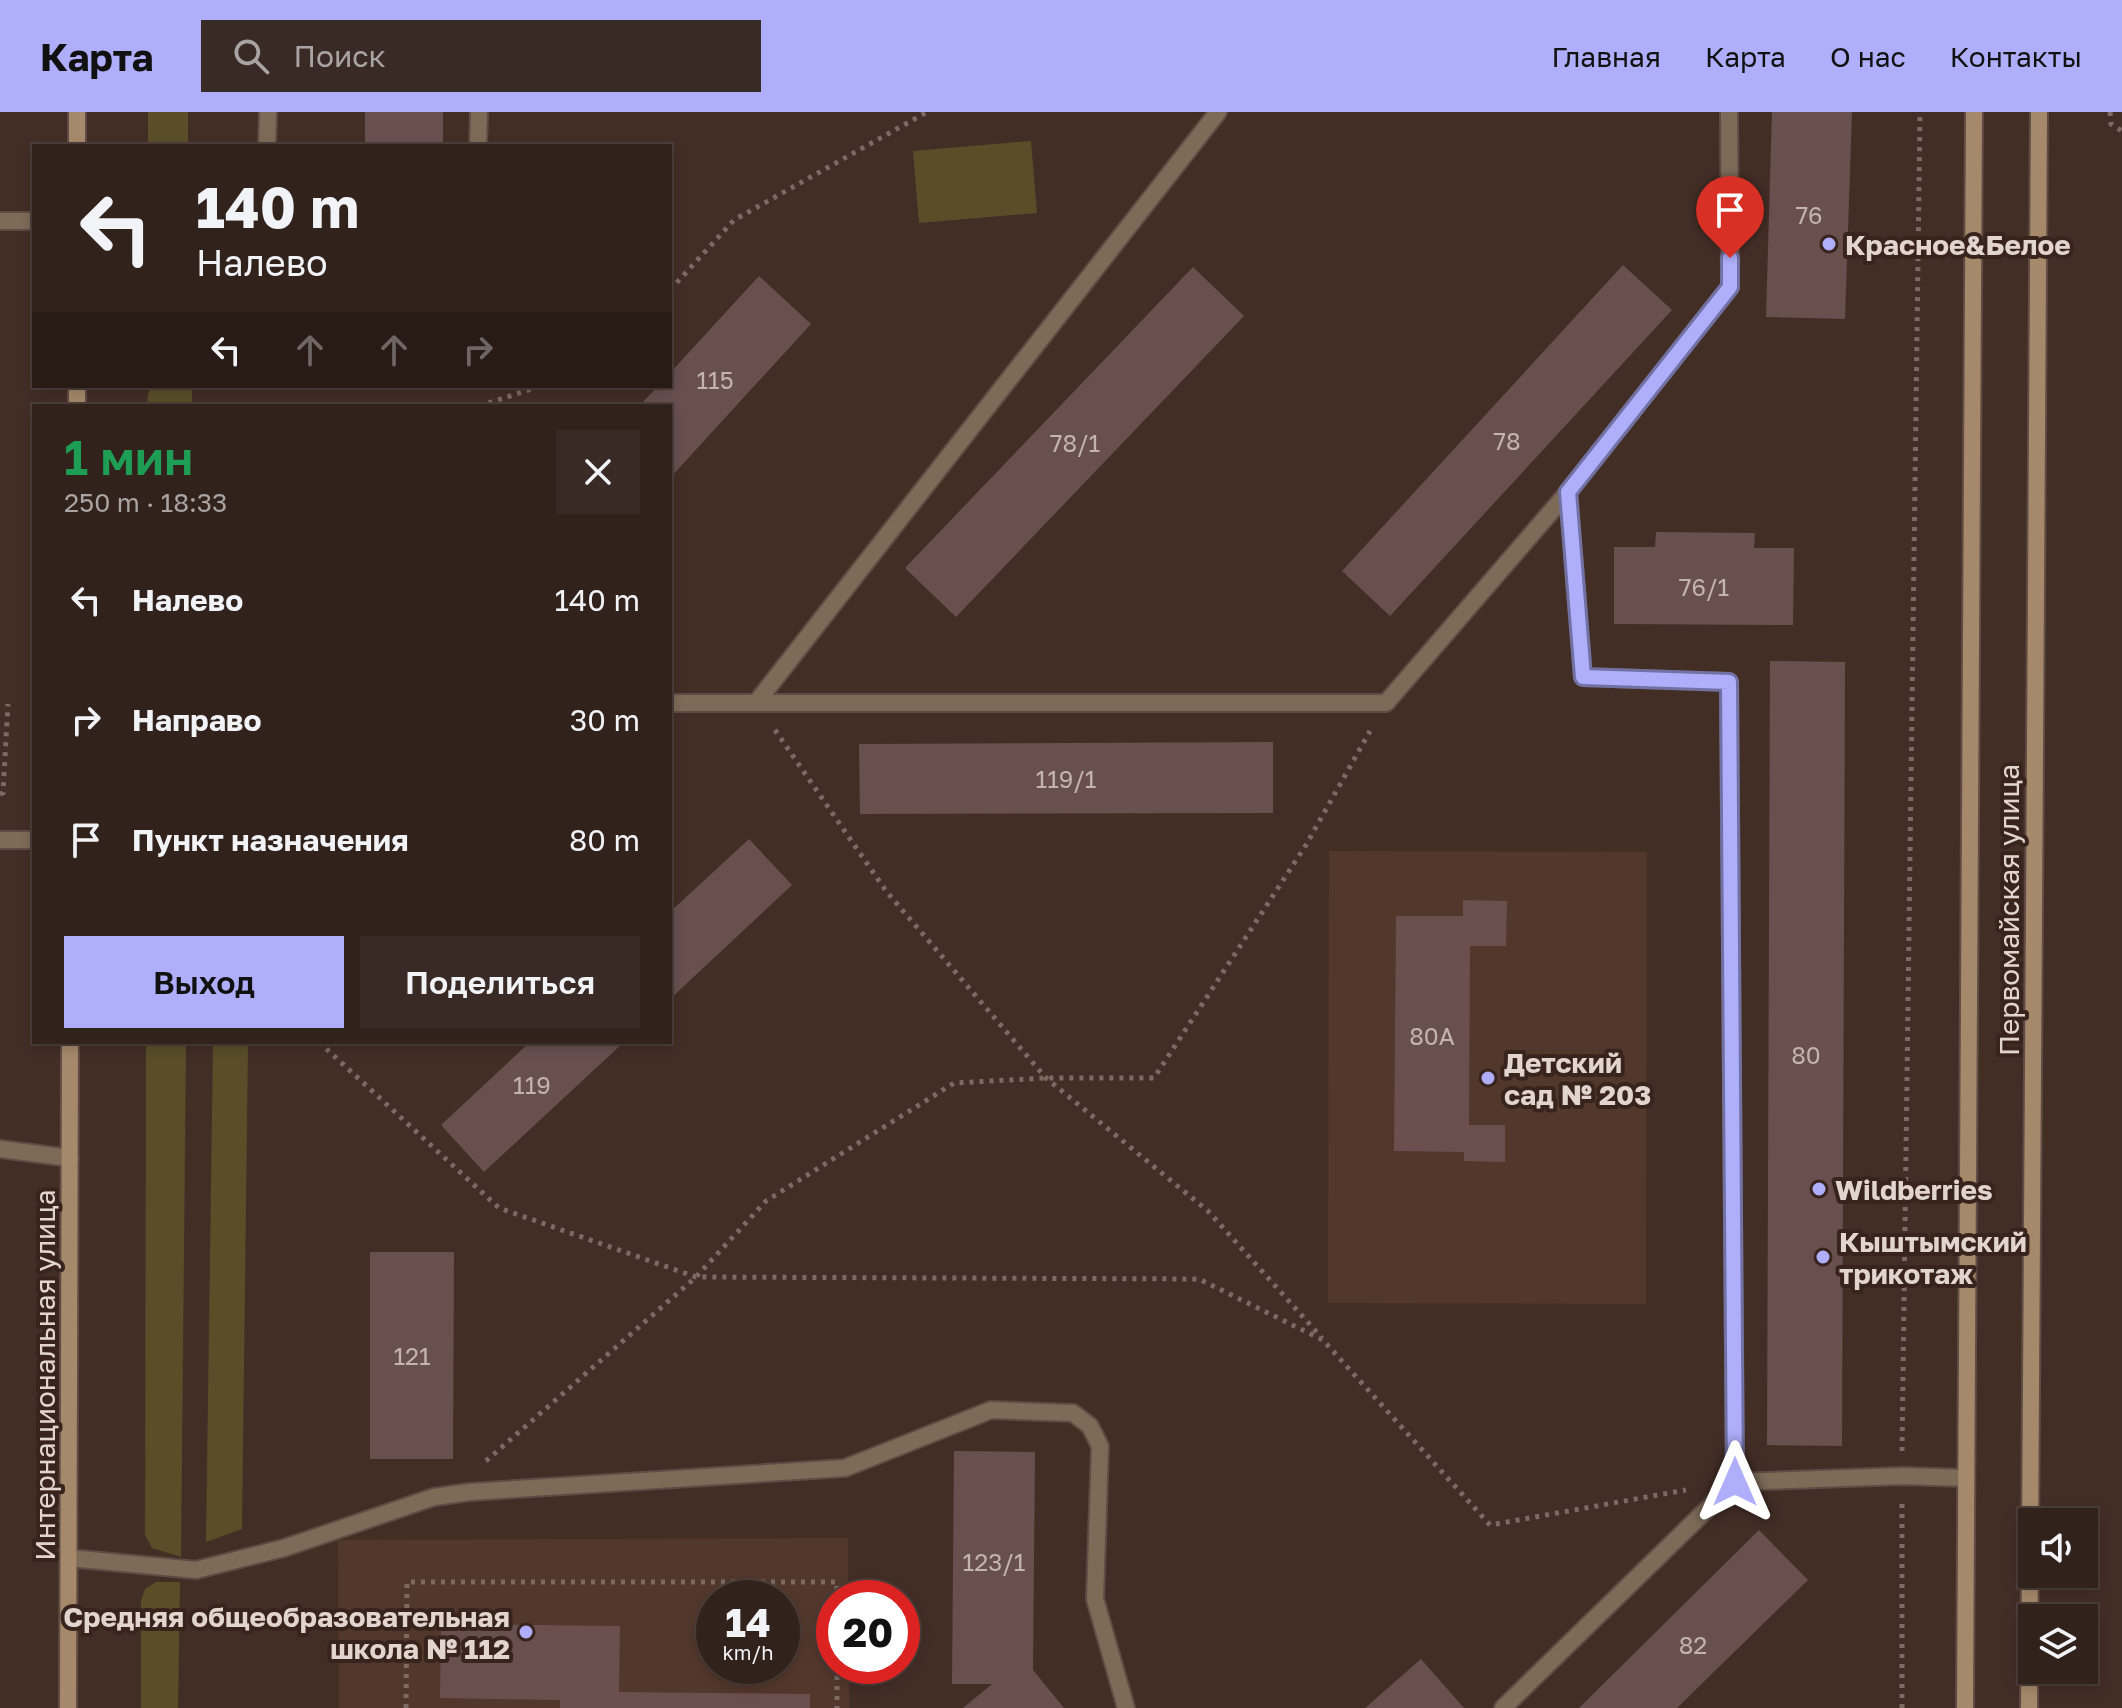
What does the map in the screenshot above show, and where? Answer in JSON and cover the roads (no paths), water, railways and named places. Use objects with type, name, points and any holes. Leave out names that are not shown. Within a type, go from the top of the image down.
[{"type":"main road","points":[[77,112],[77,144]]},
{"type":"main road","name":"Первомайская улица","points":[[1965,1708],[1974,112]]},
{"type":"main road","name":"Первомайская улица","points":[[2029,1708],[2039,112]]},
{"type":"main road","name":"Интернациональная улица","points":[[68,1708],[70,1044]]},
{"type":"lane","points":[[267,144],[268,112]]},
{"type":"lane","points":[[478,144],[479,112]]},
{"type":"lane","points":[[756,703],[1218,112]]},
{"type":"lane","points":[[672,703],[1386,703],[1568,492],[1730,287],[1729,112]]},
{"type":"lane","points":[[0,221],[32,221]]},
{"type":"lane","points":[[1568,492],[1583,677],[1729,682],[1735,1482]]},
{"type":"lane","points":[[0,840],[32,840]]},
{"type":"lane","points":[[0,1149],[70,1158]]},
{"type":"lane","points":[[69,1558],[196,1570],[284,1548],[434,1497],[470,1492],[845,1468],[991,1410],[1073,1413],[1090,1426],[1100,1446],[1095,1599],[1126,1708]]},
{"type":"lane","points":[[1503,1708],[1735,1482],[1902,1476],[1966,1478]]},
{"type":"place","name":"Красное&Белое","points":[[1829,244]]},
{"type":"place","name":"Детский сад № 203","points":[[1488,1078]]},
{"type":"place","name":"Wildberries","points":[[1819,1189]]},
{"type":"place","name":"Кыштымский трикотаж","points":[[1823,1257]]},
{"type":"place","name":"Средняя общеобразовательная школа № 112","points":[[526,1632]]}]
